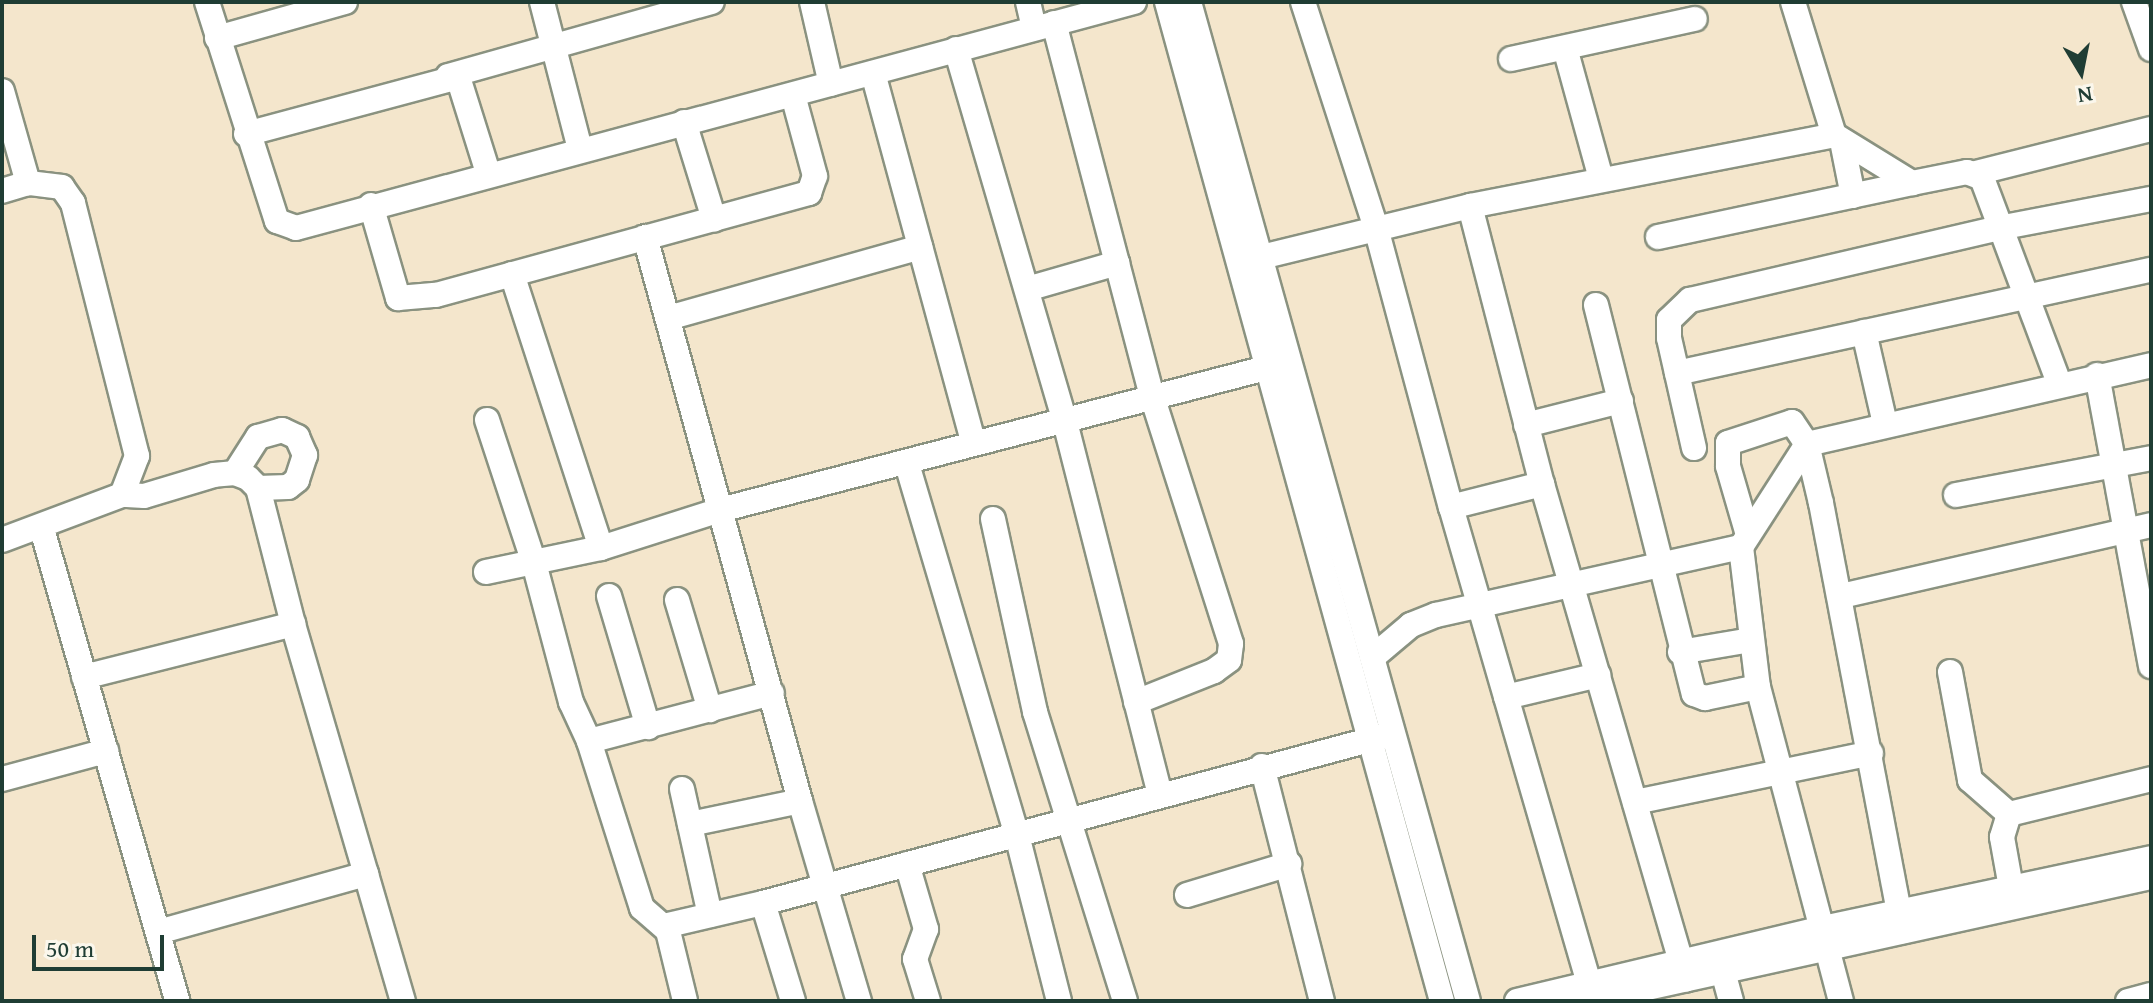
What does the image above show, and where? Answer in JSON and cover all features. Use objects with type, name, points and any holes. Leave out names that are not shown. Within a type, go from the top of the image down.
[{"type":"street","points":[[207,2],[246,134],[277,221],[285,227],[793,95],[1134,2]]},
{"type":"street","points":[[217,38],[315,6],[345,2]]},
{"type":"street","points":[[542,2],[580,149]]},
{"type":"street","points":[[246,134],[712,2]]},
{"type":"street","points":[[812,2],[831,84]]},
{"type":"street","points":[[1028,2],[1044,25],[1117,263],[1152,396],[1231,644],[1229,660],[1214,671],[1136,702]]},
{"type":"street","points":[[1167,2],[1373,657],[1468,1001]]},
{"type":"street","points":[[1189,2],[1250,260]]},
{"type":"street","points":[[1303,2],[1376,228],[1451,507],[1590,995]]},
{"type":"street","points":[[1793,2],[1838,138],[1853,196]]},
{"type":"street","points":[[2134,2],[2151,49]]},
{"type":"street","points":[[1511,59],[1695,19]]},
{"type":"street","points":[[1565,48],[1601,179]]},
{"type":"street","points":[[956,49],[1064,418],[1160,794]]},
{"type":"street","points":[[873,73],[973,442]]},
{"type":"street","points":[[448,76],[458,77],[488,173]]},
{"type":"street","points":[[2,91],[28,183]]},
{"type":"street","points":[[371,205],[398,298],[418,299],[798,197],[814,185],[793,95]]},
{"type":"street","points":[[684,122],[714,219]]},
{"type":"street","points":[[1658,237],[1912,183],[1976,173],[2151,129]]},
{"type":"street","points":[[1250,260],[1470,206],[1601,179],[1838,138],[1912,183]]},
{"type":"street","points":[[1976,173],[2004,227],[2059,383]]},
{"type":"street","points":[[2,191],[28,183],[62,187],[73,203],[137,456],[122,495]]},
{"type":"street","points":[[1694,448],[1669,320],[1690,300],[2004,227],[2151,199]]},
{"type":"street","points":[[1470,206],[1542,484],[1574,584],[1683,970]]},
{"type":"street","points":[[645,237],[800,801],[827,884],[859,1001]]},
{"type":"street","points":[[668,318],[920,247]]},
{"type":"street","points":[[1027,289],[1117,263]]},
{"type":"street","points":[[1677,373],[2151,270]]},
{"type":"street","points":[[512,274],[601,548]]},
{"type":"street","points":[[1596,305],[1663,564],[1680,652],[1698,698],[1758,687]]},
{"type":"street","points":[[1864,332],[1885,424]]},
{"type":"street","points":[[486,572],[601,548],[720,510],[907,464],[973,442],[1064,418],[1280,365]]},
{"type":"street","points":[[1280,365],[1370,739],[1442,1001]]},
{"type":"street","points":[[1373,657],[1411,625],[1480,605],[1663,564],[1744,541],[1807,444],[2059,383],[2151,365]]},
{"type":"street","points":[[2097,375],[2126,531],[2144,592],[2151,666]]},
{"type":"street","points":[[1526,425],[1621,401]]},
{"type":"street","points":[[487,420],[534,563],[571,702],[589,741],[642,908],[664,926],[685,1001]]},
{"type":"street","points":[[1841,1001],[1758,687],[1751,640],[1744,541],[1728,466],[1728,443],[1792,422],[1807,444],[1841,596],[1901,921]]},
{"type":"street","points":[[2,540],[42,529],[122,495],[144,496],[235,473],[258,437],[282,430],[297,437],[305,455],[297,480],[288,487],[258,488],[235,473]]},
{"type":"street","points":[[1956,495],[2151,458]]},
{"type":"street","points":[[907,464],[1017,835],[1059,1001]]},
{"type":"street","points":[[1451,507],[1542,484]]},
{"type":"street","points":[[258,488],[293,624],[403,1001]]},
{"type":"street","points":[[993,519],[1035,712],[1125,1001]]},
{"type":"street","points":[[1841,596],[2151,525]]},
{"type":"street","points":[[42,529],[177,1001]]},
{"type":"street","points":[[609,596],[648,727]]},
{"type":"street","points":[[677,600],[710,710]]},
{"type":"street","points":[[84,677],[293,624]]},
{"type":"street","points":[[1680,652],[1751,640]]},
{"type":"street","points":[[1950,672],[1970,780],[2009,814]]},
{"type":"street","points":[[1506,697],[1598,675]]},
{"type":"street","points":[[589,741],[772,693]]},
{"type":"street","points":[[664,926],[763,903],[1262,766],[1394,733]]},
{"type":"street","points":[[2,779],[106,751]]},
{"type":"street","points":[[1635,802],[1871,753]]},
{"type":"street","points":[[1262,766],[1322,1001]]},
{"type":"street","points":[[2009,814],[2035,803],[2151,779]]},
{"type":"street","points":[[682,789],[710,915]]},
{"type":"street","points":[[690,824],[800,801]]},
{"type":"street","points":[[2009,814],[2002,837],[2013,898]]},
{"type":"street","points":[[2013,898],[2151,858]]},
{"type":"street","points":[[907,864],[926,929],[915,959],[928,1001]]},
{"type":"street","points":[[1187,895],[1289,864]]},
{"type":"street","points":[[158,932],[366,874]]},
{"type":"street","points":[[1517,1001],[1590,995],[1720,961],[1901,921],[2013,898],[2151,877]]},
{"type":"street","points":[[763,903],[793,1001]]},
{"type":"street","points":[[1720,961],[1731,1001]]},
{"type":"street","points":[[2128,1001],[2151,995]]}]
